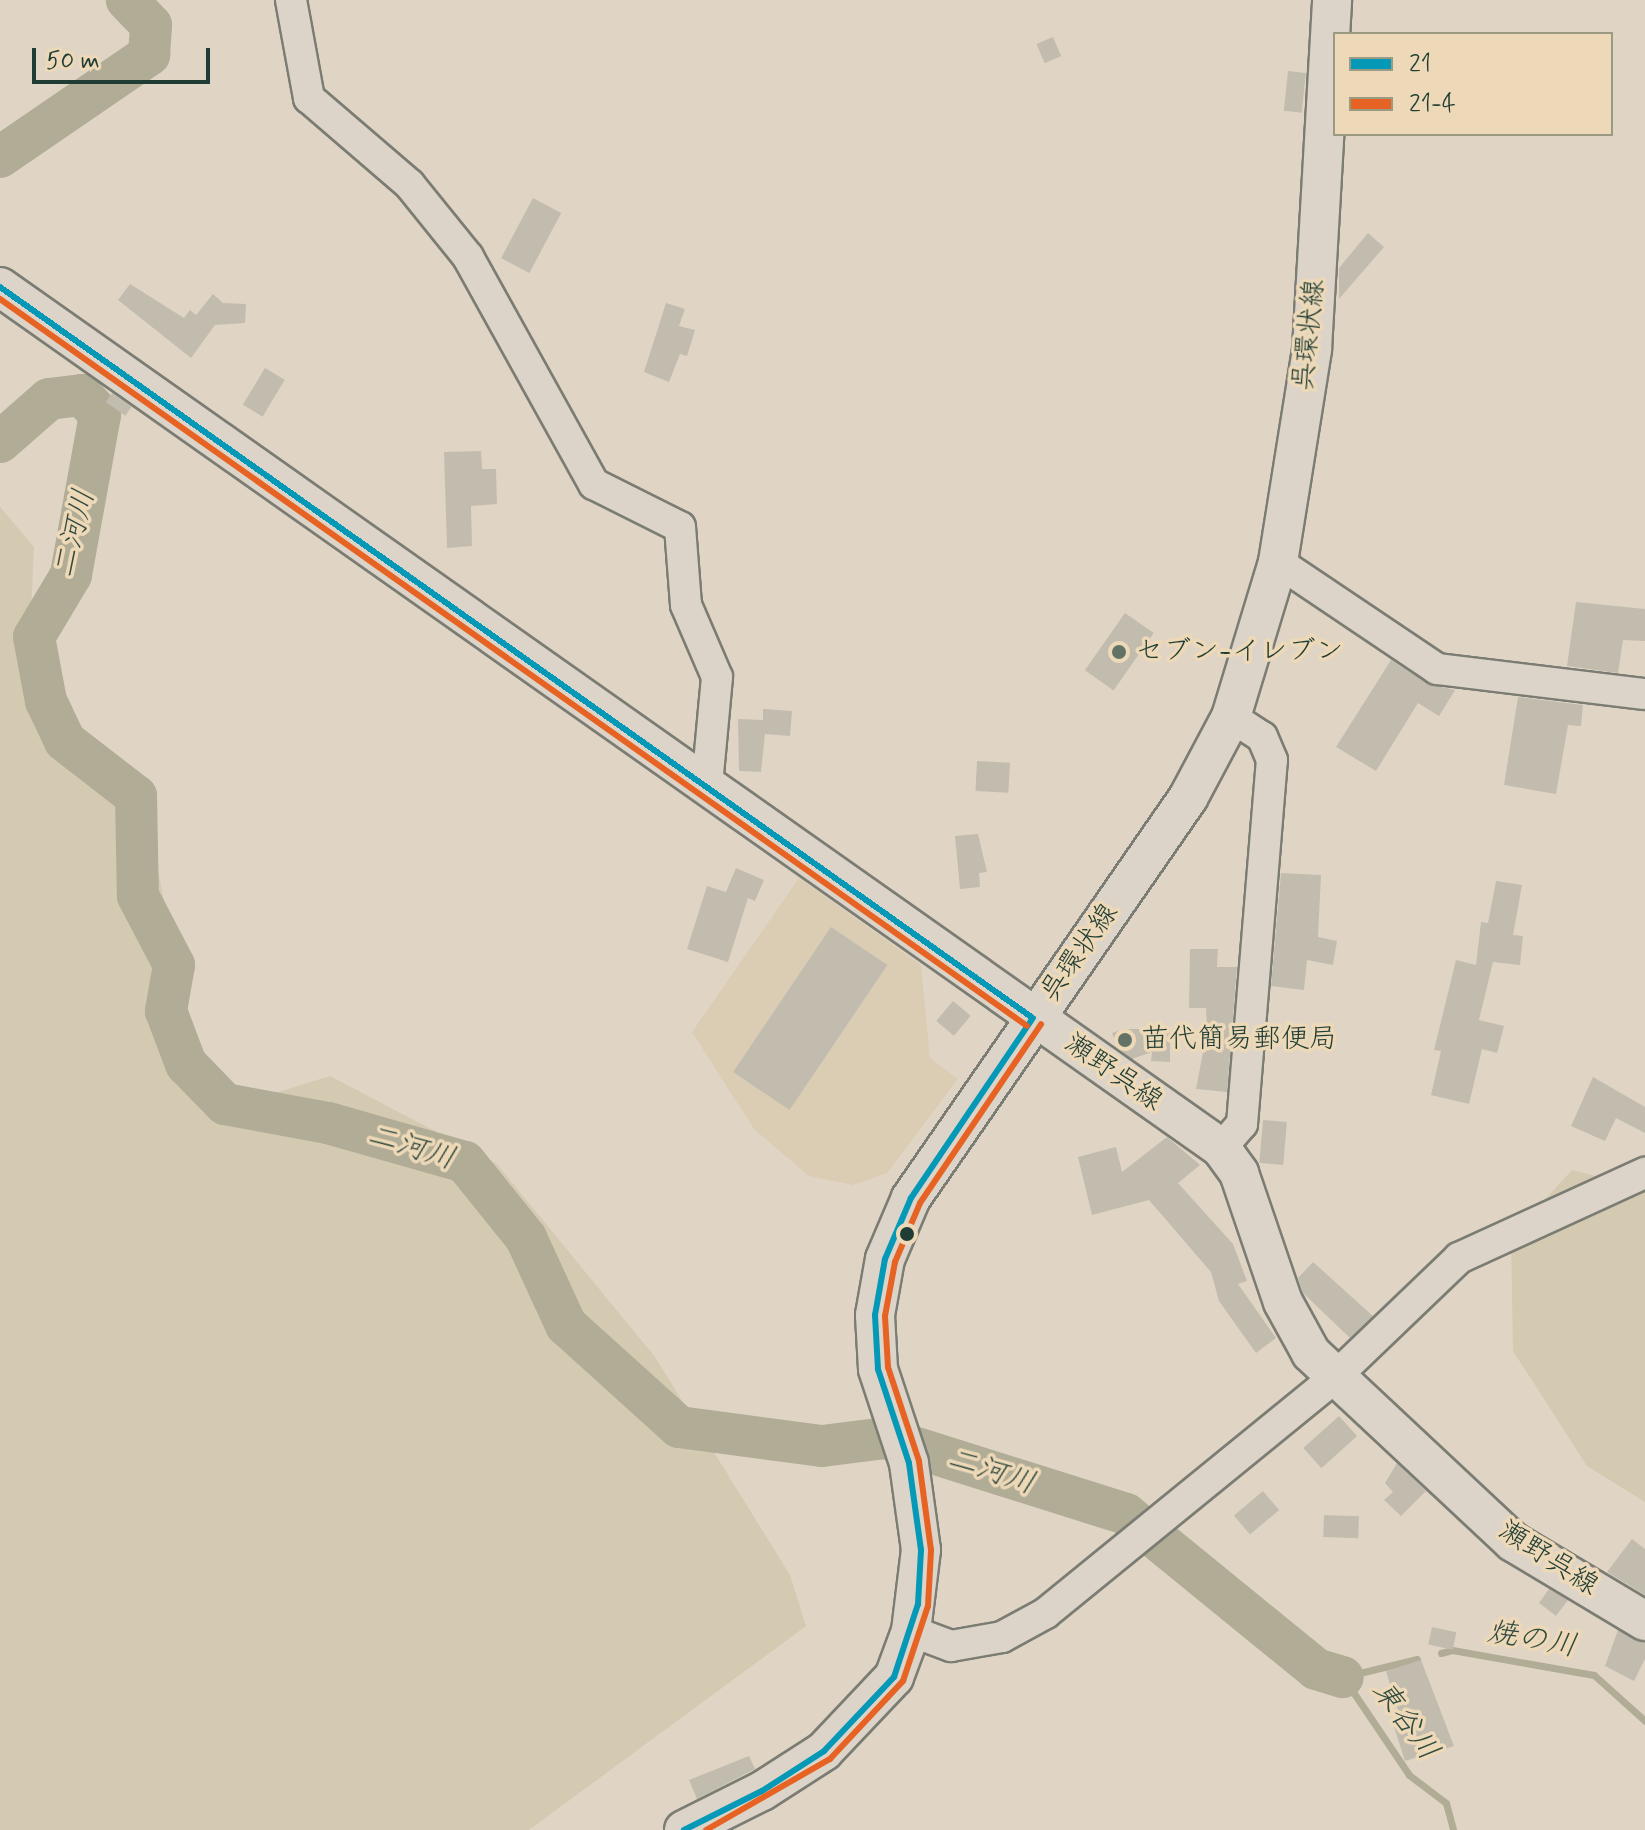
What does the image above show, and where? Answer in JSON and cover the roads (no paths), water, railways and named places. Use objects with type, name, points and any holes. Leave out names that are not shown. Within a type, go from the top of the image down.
[{"type":"main road","name":"呉環状線","points":[[684,1830],[762,1791],[824,1751],[894,1677],[911,1631],[921,1550],[909,1463],[878,1369],[875,1315],[885,1259],[911,1198],[1188,798],[1231,717],[1278,562],[1312,349],[1332,0]]},
{"type":"main road","name":"瀬野呉線","points":[[0,287],[1221,1148],[1239,1173],[1283,1302],[1311,1353],[1513,1542],[1645,1621]]},
{"type":"street","points":[[291,0],[309,98],[410,185],[468,257],[594,484],[680,527],[686,605],[717,677],[707,785]]},
{"type":"street","points":[[1278,562],[1437,669],[1645,694]]},
{"type":"street","points":[[1221,1148],[1242,1124],[1272,760],[1262,737],[1231,717]]},
{"type":"street","points":[[911,1631],[951,1646],[1002,1637],[1046,1613],[1335,1377],[1459,1258],[1644,1172]]},
{"type":"waterway","name":"二河川","points":[[0,157],[149,55],[151,25],[127,0]]},
{"type":"waterway","name":"二河川","points":[[0,442],[49,399],[82,395],[100,415],[71,575],[34,637],[46,701],[65,741],[136,796],[138,896],[174,965],[166,1011],[186,1064],[225,1104],[328,1123],[465,1162],[526,1238],[566,1325],[679,1427],[822,1446],[885,1438],[1126,1514],[1316,1669],[1343,1677]]},
{"type":"waterway","name":"焼の川","points":[[1441,1653],[1452,1650],[1594,1675],[1645,1721]]},
{"type":"waterway","name":"東谷川","points":[[1417,1659],[1343,1677],[1409,1775],[1446,1803],[1453,1830]]},
{"type":"place","name":"セブン-イレブン","points":[[1119,652]]},
{"type":"place","name":"苗代簡易郵便局","points":[[1125,1040]]}]
